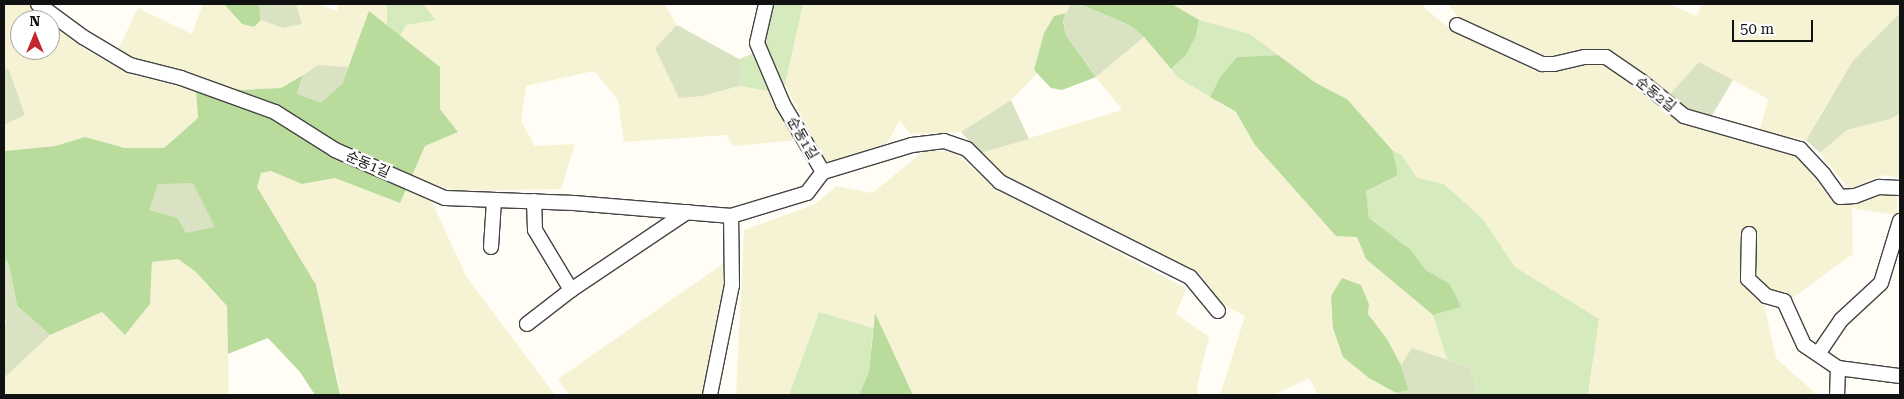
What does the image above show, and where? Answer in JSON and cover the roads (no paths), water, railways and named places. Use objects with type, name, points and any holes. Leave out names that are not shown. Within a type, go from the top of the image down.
[{"type":"street","name":"순동1길","points":[[38,4],[83,37],[130,65],[181,78],[275,112],[335,150],[445,198],[534,201],[731,216],[807,193],[823,172],[783,104],[757,43],[766,4]]},
{"type":"street","name":"순동2길","points":[[1457,25],[1542,64],[1554,64],[1584,57],[1606,57],[1641,81],[1684,116],[1800,149],[1824,175],[1840,197],[1855,196],[1879,187],[1900,188]]},
{"type":"street","points":[[823,172],[912,144],[944,140],[967,148],[1000,182],[1190,277],[1218,311]]},
{"type":"street","points":[[491,247],[494,200]]},
{"type":"street","points":[[534,201],[535,230],[571,290]]},
{"type":"street","points":[[527,324],[571,290],[687,212]]},
{"type":"street","points":[[710,395],[732,285],[731,216]]},
{"type":"street","points":[[1818,354],[1841,320],[1881,283],[1900,221]]},
{"type":"street","points":[[1749,234],[1748,279],[1766,296],[1784,301],[1804,345],[1838,368],[1900,376]]},
{"type":"street","points":[[1836,395],[1838,368]]}]
